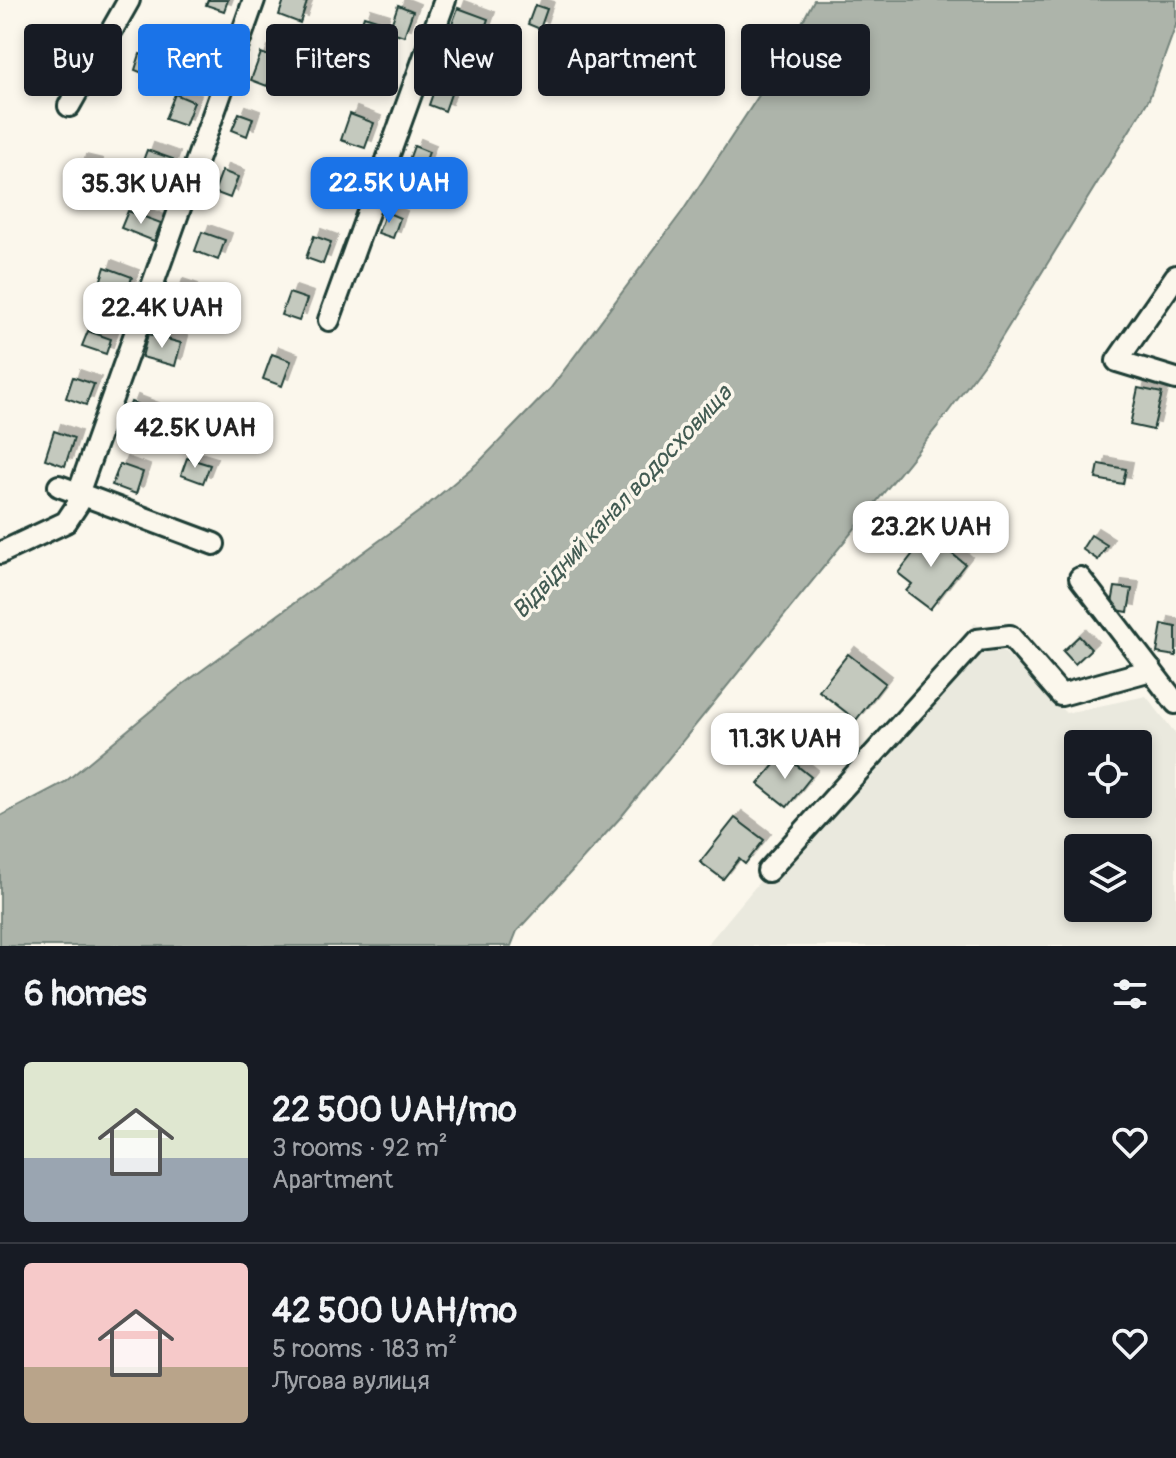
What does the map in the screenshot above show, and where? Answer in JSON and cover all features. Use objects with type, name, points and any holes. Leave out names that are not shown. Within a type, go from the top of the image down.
[{"type":"street","points":[[69,106],[129,0]]},
{"type":"street","points":[[68,490],[254,0]]},
{"type":"street","points":[[329,320],[445,0]]},
{"type":"street","points":[[1176,276],[1117,361],[1176,379]]},
{"type":"street","points":[[68,490],[214,544]]},
{"type":"street","points":[[0,553],[66,522],[78,504],[68,490]]},
{"type":"street","points":[[1080,578],[1176,703]]},
{"type":"street","points":[[768,871],[977,640],[1010,636],[1061,695],[1151,670]]},
{"type":"shaded area","points":[[975,623],[1066,713],[1146,696],[1176,734],[1176,946],[706,946]]},
{"type":"water","name":"Відвідний канал водосховища","points":[[814,0],[1176,0],[1176,25],[1149,99],[994,350],[937,427],[621,817],[517,931],[511,946],[0,946],[0,816],[65,782],[182,685],[424,508],[480,461],[550,389],[682,212],[759,96],[870,96],[870,24],[801,24]]},
{"type":"building","points":[[208,0],[228,0],[224,11],[206,5]]},
{"type":"building","points":[[284,0],[307,2],[300,23],[279,15]]},
{"type":"building","points":[[398,5],[413,11],[404,36],[398,34],[398,24],[391,24]]},
{"type":"building","points":[[535,5],[547,9],[538,28],[528,24]]},
{"type":"building","points":[[458,8],[488,19],[486,24],[452,24]]},
{"type":"building","points":[[364,16],[383,22],[382,24],[361,24]]},
{"type":"building","points":[[261,53],[266,55],[266,86],[251,80]]},
{"type":"building","points":[[174,96],[194,102],[185,126],[165,119]]},
{"type":"building","points":[[432,96],[450,96],[445,111],[429,105]]},
{"type":"building","points":[[239,113],[253,118],[247,136],[232,130]]},
{"type":"building","points":[[350,114],[374,123],[365,148],[341,140]]},
{"type":"building","points":[[414,146],[429,152],[421,174],[406,168]]},
{"type":"building","points":[[147,150],[173,159],[161,192],[135,182]]},
{"type":"building","points":[[79,162],[96,166],[93,181],[75,177]]},
{"type":"building","points":[[222,171],[238,177],[230,198],[214,192]]},
{"type":"building","points":[[333,178],[351,184],[343,206],[326,199]]},
{"type":"building","points":[[128,211],[161,223],[154,241],[121,228]]},
{"type":"building","points":[[386,212],[400,218],[393,238],[378,233]]},
{"type":"building","points":[[202,232],[225,240],[218,260],[195,251]]},
{"type":"building","points":[[314,236],[331,242],[323,264],[306,258]]},
{"type":"building","points":[[105,267],[132,277],[125,299],[98,289]]},
{"type":"building","points":[[176,286],[191,291],[184,312],[169,307]]},
{"type":"building","points":[[289,293],[307,299],[299,321],[281,315]]},
{"type":"building","points":[[88,331],[111,339],[106,354],[82,346]]},
{"type":"building","points":[[148,334],[181,343],[175,366],[142,357]]},
{"type":"building","points":[[272,354],[291,361],[282,386],[263,379]]},
{"type":"building","points":[[73,377],[94,384],[86,405],[66,398]]},
{"type":"building","points":[[1138,388],[1162,393],[1153,430],[1130,425]]},
{"type":"building","points":[[131,402],[152,410],[144,432],[123,424]]},
{"type":"building","points":[[54,431],[74,438],[65,466],[45,459]]},
{"type":"building","points":[[187,458],[210,465],[203,483],[181,475]]},
{"type":"building","points":[[120,464],[143,472],[136,494],[112,485]]},
{"type":"building","points":[[1099,464],[1126,469],[1123,484],[1096,479]]},
{"type":"building","points":[[932,529],[950,543],[946,549],[965,564],[930,609],[906,591],[912,584],[898,573]]},
{"type":"building","points":[[1091,535],[1107,545],[1098,560],[1082,549]]},
{"type":"building","points":[[1115,587],[1132,589],[1128,612],[1111,609]]},
{"type":"building","points":[[1162,624],[1176,627],[1176,656],[1157,653]]},
{"type":"building","points":[[1079,636],[1091,649],[1075,664],[1063,651]]},
{"type":"building","points":[[848,654],[885,683],[856,720],[819,691]]},
{"type":"building","points":[[783,754],[811,777],[787,807],[758,784]]},
{"type":"building","points":[[735,818],[764,840],[745,864],[739,859],[723,879],[700,862]]}]
